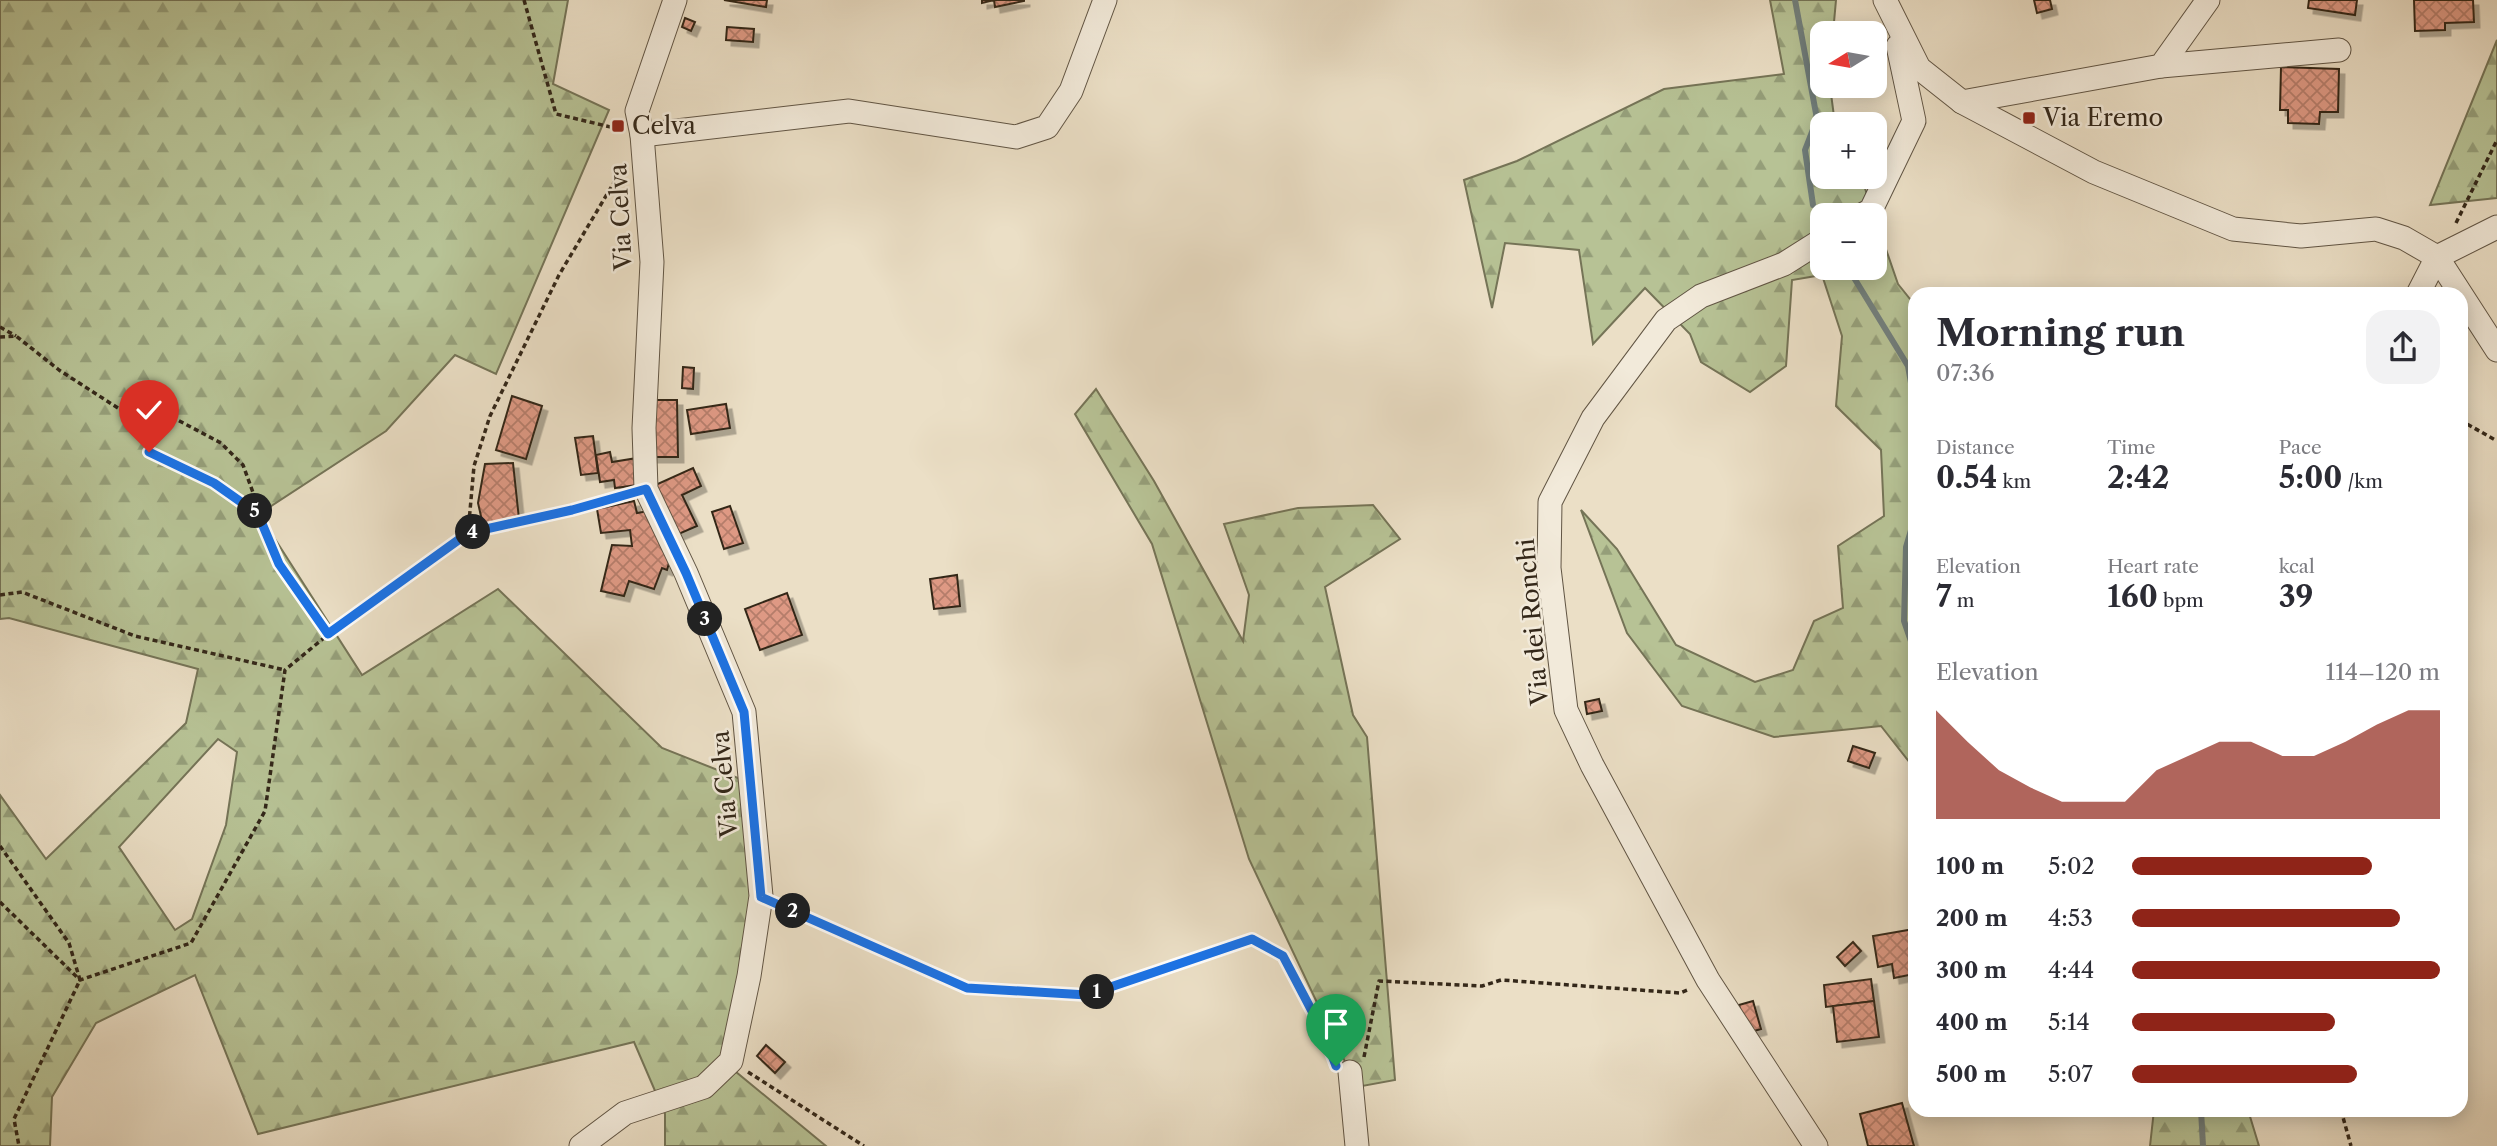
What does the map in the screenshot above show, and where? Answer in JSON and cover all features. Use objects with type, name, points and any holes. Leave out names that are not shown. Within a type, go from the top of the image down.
[{"type":"street","name":"Via Celva","points":[[675,0],[637,111],[642,135],[652,262],[644,428],[646,489],[686,573],[744,712],[761,897],[731,1061]]},
{"type":"street","name":"Via Celva","points":[[642,135],[849,111],[1016,136],[1047,127],[1071,91],[1105,0]]},
{"type":"street","points":[[2161,66],[2208,0]]},
{"type":"street","points":[[1889,9],[1919,68],[1962,102],[2094,172],[2233,229],[2301,236],[2376,229],[2404,238],[2437,257],[2456,287]]},
{"type":"street","points":[[1874,203],[1914,121],[1889,9]]},
{"type":"street","points":[[1962,102],[2161,66],[2339,50]]},
{"type":"street","points":[[2422,287],[2437,257],[2497,227]]},
{"type":"street","name":"Via dei Ronchi","points":[[1810,248],[1784,264],[1701,296],[1666,320],[1593,418],[1550,502],[1549,568],[1566,710],[1592,765],[1708,980],[1816,1146]]},
{"type":"street","points":[[2468,305],[2497,350]]},
{"type":"street","points":[[581,1146],[625,1113],[704,1087],[731,1061]]},
{"type":"street","points":[[1350,1072],[1357,1146]]},
{"type":"path","points":[[468,533],[474,466],[489,416],[559,275],[642,135],[556,114],[531,34],[524,0]]},
{"type":"path","points":[[2437,257],[2497,140]]},
{"type":"path","points":[[0,327],[121,410],[172,417],[221,443],[243,465],[258,514],[279,564],[328,634]]},
{"type":"path","points":[[0,337],[16,336]]},
{"type":"path","points":[[2468,425],[2497,441]]},
{"type":"path","points":[[149,452],[214,483],[258,514]]},
{"type":"path","points":[[80,979],[191,943],[265,811],[285,670],[328,634],[468,533],[572,510],[646,489]]},
{"type":"path","points":[[0,595],[22,592],[135,636],[285,670]]},
{"type":"path","points":[[0,846],[69,943],[80,979],[14,1119],[19,1146]]},
{"type":"path","points":[[761,897],[967,988],[1087,995],[1252,939],[1283,956],[1324,1034],[1336,1066],[1350,1072],[1366,1055],[1380,981],[1482,986],[1501,980],[1681,993],[1708,980]]},
{"type":"path","points":[[1,905],[80,979]]},
{"type":"path","points":[[731,1061],[864,1146]]},
{"type":"path","points":[[2342,1117],[2351,1146]]},
{"type":"green space","points":[[0,0],[568,0],[553,84],[609,110],[496,374],[455,355],[386,431],[259,514],[362,675],[498,589],[662,748],[748,782],[753,895],[724,1062],[826,1146],[665,1146],[665,1114],[634,1042],[258,1134],[195,975],[96,1023],[52,1097],[50,1146],[0,1146],[0,795],[46,859],[186,723],[198,669],[9,618],[0,619]],"holes":[[[218,739],[237,752],[226,825],[192,919],[175,930],[119,847]]]},
{"type":"green space","points":[[1770,0],[1836,0],[1834,21],[1810,21],[1810,98],[1832,98],[1833,112],[1810,112],[1810,189],[1865,189],[1870,203],[1810,203],[1810,277],[1792,280],[1786,366],[1750,392],[1701,362],[1690,334],[1645,288],[1593,344],[1579,250],[1505,243],[1492,308],[1464,180],[1517,161],[1664,89],[1784,74]]},
{"type":"green space","points":[[2497,40],[2497,198],[2430,205]]},
{"type":"green space","points":[[1887,252],[1898,284],[1908,296],[1908,760],[1881,726],[1774,737],[1682,706],[1627,633],[1581,510],[1617,549],[1676,645],[1755,682],[1793,670],[1814,621],[1843,608],[1838,546],[1884,516],[1881,450],[1836,406],[1842,336],[1824,280],[1887,280]]},
{"type":"green space","points":[[1096,389],[1154,481],[1243,641],[1249,595],[1224,524],[1298,508],[1373,505],[1400,539],[1325,587],[1353,715],[1367,737],[1395,1080],[1357,1087],[1249,859],[1152,544],[1075,414]]},
{"type":"green space","points":[[2153,1117],[2250,1117],[2259,1146],[2150,1146]]},
{"type":"building","points":[[724,0],[767,0],[766,7]]},
{"type":"building","points":[[994,0],[1024,0],[1024,1],[995,7]]},
{"type":"building","points":[[2034,0],[2050,0],[2052,9],[2037,13]]},
{"type":"building","points":[[2309,0],[2357,0],[2355,15],[2308,8]]},
{"type":"building","points":[[2414,0],[2473,0],[2474,22],[2445,23],[2445,30],[2415,31]]},
{"type":"building","points":[[685,18],[695,22],[691,31],[682,27]]},
{"type":"building","points":[[727,27],[754,29],[753,42],[726,40]]},
{"type":"building","points":[[2281,67],[2339,69],[2338,112],[2320,112],[2319,124],[2288,123],[2288,110],[2280,110]]},
{"type":"building","points":[[683,367],[694,368],[693,389],[682,388]]},
{"type":"building","points":[[512,396],[542,406],[526,459],[496,450]]},
{"type":"building","points":[[652,400],[677,400],[678,457],[652,457]]},
{"type":"building","points":[[726,404],[730,428],[691,434],[687,410]]},
{"type":"building","points":[[593,436],[598,473],[581,475],[575,438]]},
{"type":"building","points":[[610,452],[612,462],[637,458],[637,485],[615,488],[614,480],[600,482],[596,455]]},
{"type":"building","points":[[513,463],[519,519],[483,525],[478,503],[485,464]]},
{"type":"building","points":[[693,468],[701,486],[682,495],[697,526],[674,536],[651,487]]},
{"type":"building","points":[[634,501],[637,513],[654,510],[672,553],[667,570],[662,568],[654,589],[629,581],[624,596],[601,591],[612,545],[632,546],[630,530],[601,533],[597,509]]},
{"type":"building","points":[[730,506],[743,543],[724,549],[712,512]]},
{"type":"building","points":[[957,575],[960,606],[934,609],[930,579]]},
{"type":"building","points":[[787,593],[802,635],[760,650],[745,609]]},
{"type":"building","points":[[1599,699],[1602,711],[1587,714],[1585,702]]},
{"type":"building","points":[[1853,746],[1875,753],[1869,768],[1848,761]]},
{"type":"building","points":[[1908,930],[1908,975],[1894,978],[1892,964],[1878,967],[1873,936]]},
{"type":"building","points":[[1853,942],[1861,951],[1845,966],[1837,957]]},
{"type":"building","points":[[1871,979],[1874,1001],[1826,1007],[1824,985]]},
{"type":"building","points":[[1753,1001],[1761,1029],[1747,1033],[1739,1005]]},
{"type":"building","points":[[1874,1001],[1879,1037],[1837,1042],[1833,1006]]},
{"type":"building","points":[[766,1045],[785,1062],[775,1073],[757,1056]]},
{"type":"building","points":[[1902,1103],[1914,1146],[1868,1146],[1860,1114]]},
{"type":"waterway","points":[[1795,0],[1817,119],[1805,150],[1813,203]]},
{"type":"waterway","points":[[1855,280],[1908,366]]},
{"type":"waterway","points":[[1908,540],[1904,621],[1908,633]]},
{"type":"waterway","points":[[2201,1117],[2203,1146]]},
{"type":"place","name":"Via Eremo","points":[[2029,118]]},
{"type":"place","name":"Celva","points":[[618,126]]},
{"type":"route","points":[[149,452],[214,483],[258,514],[279,564],[328,634],[468,533],[572,510],[646,489],[686,573],[744,712],[761,897],[967,988],[1087,995],[1252,939],[1283,956],[1324,1034],[1336,1066]]}]
